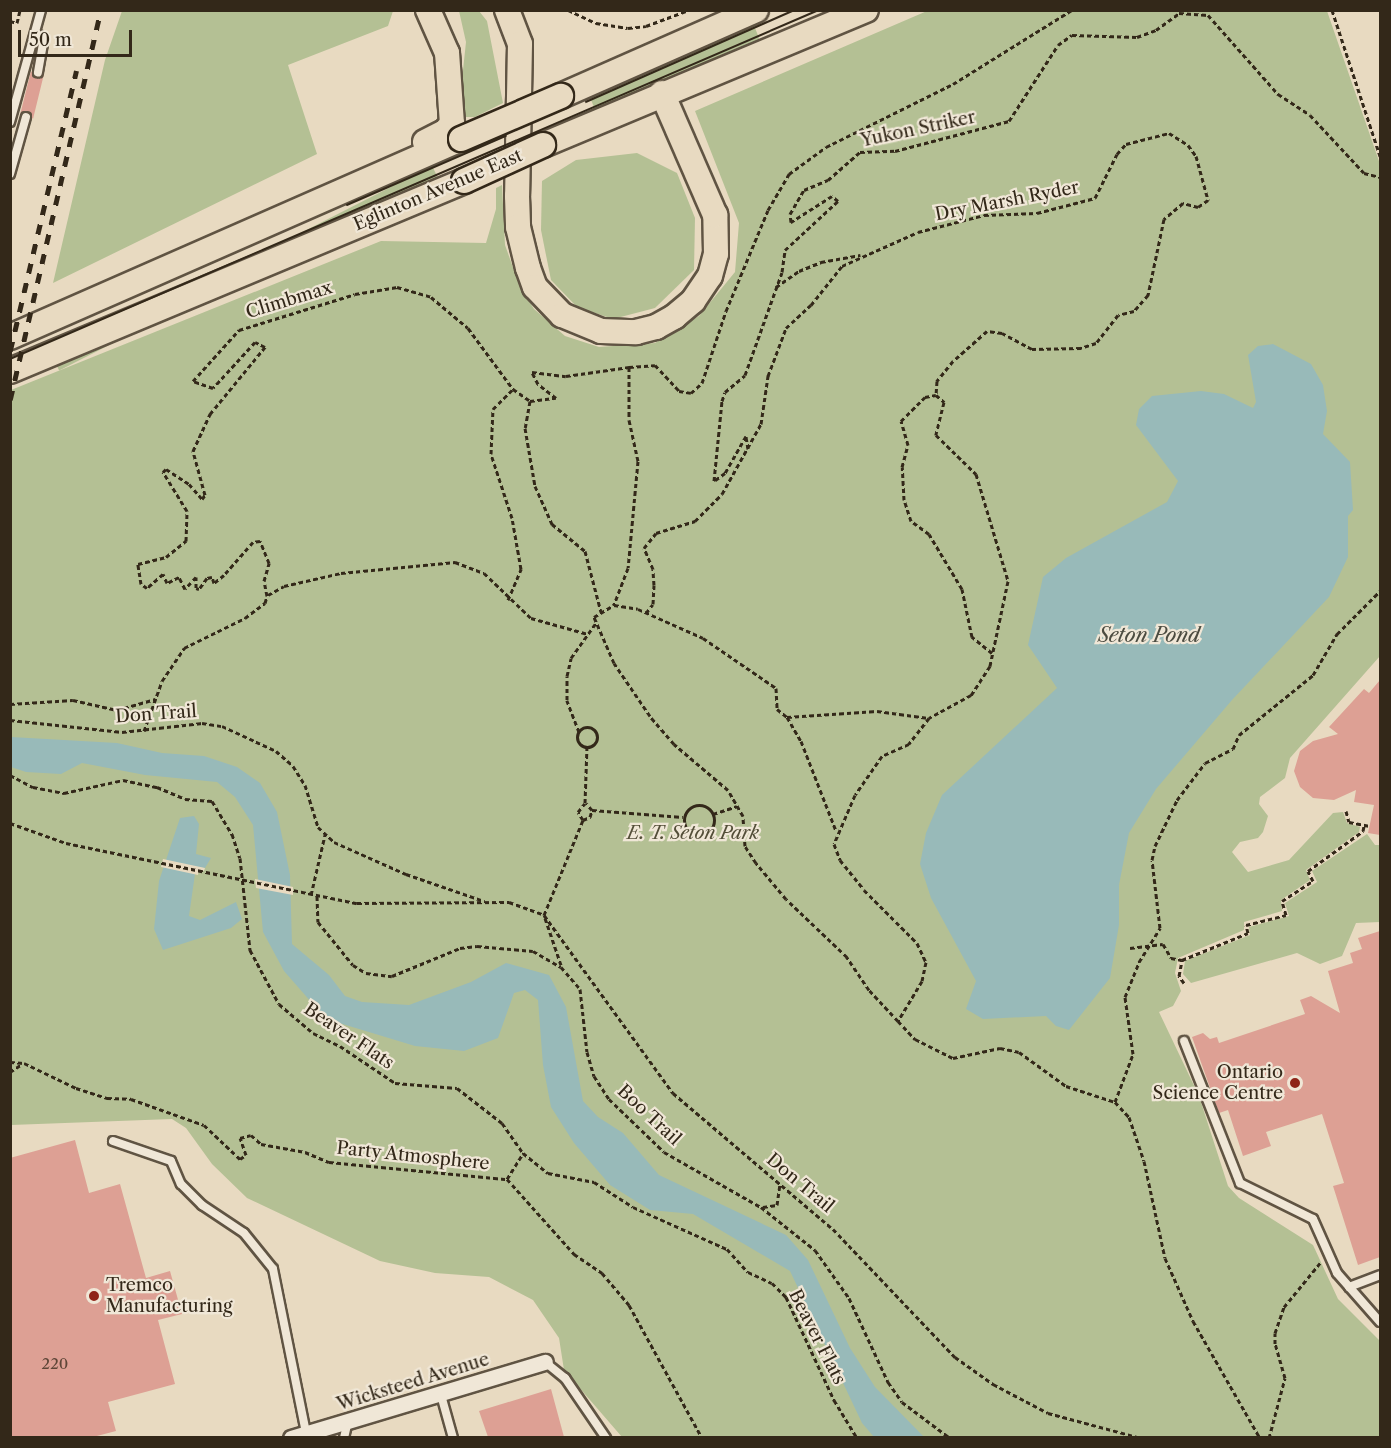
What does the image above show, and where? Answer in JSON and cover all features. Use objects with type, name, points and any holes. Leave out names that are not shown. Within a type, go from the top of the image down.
[{"type":"main road","points":[[275,221],[333,186],[445,132],[452,124],[447,53],[428,10]]},
{"type":"main road","points":[[507,10],[520,44],[518,227],[528,268],[535,287],[562,315],[600,331],[636,332],[656,327],[674,317],[693,301],[710,276],[716,255],[715,215],[662,93]]},
{"type":"main road","name":"Eglinton Avenue East","points":[[10,337],[756,10]]},
{"type":"main road","name":"Eglinton Avenue East","points":[[10,371],[464,181],[662,93],[866,10]]},
{"type":"street","name":"Wicksteed Avenue","points":[[298,1435],[441,1395],[545,1362]]},
{"type":"lane","points":[[10,122],[41,10]]},
{"type":"lane","points":[[35,33],[44,38],[38,72]]},
{"type":"lane","points":[[10,174],[26,117]]},
{"type":"lane","points":[[1184,1041],[1240,1183],[1313,1219],[1329,1254],[1349,1287],[1380,1322]]},
{"type":"lane","points":[[113,1141],[171,1161],[181,1184],[202,1205],[244,1233],[273,1269],[298,1435]]},
{"type":"lane","points":[[1349,1287],[1380,1275]]},
{"type":"lane","points":[[545,1362],[565,1378],[606,1437]]},
{"type":"lane","points":[[441,1395],[453,1437]]},
{"type":"lane","points":[[345,1437],[348,1421]]},
{"type":"path","points":[[10,21],[17,23],[20,10]]},
{"type":"path","points":[[568,10],[596,23],[628,28],[646,26],[689,10]]},
{"type":"path","points":[[601,612],[585,551],[552,524],[535,486],[525,428],[530,401],[556,398],[538,384],[532,372],[566,376],[656,365],[679,391],[692,393],[702,383],[726,311],[768,210],[789,174],[826,147],[953,84],[1072,10]]},
{"type":"path","points":[[1332,10],[1380,156]]},
{"type":"path","name":"Yukon Striker","points":[[748,451],[746,436],[725,473],[714,481],[722,401],[725,392],[745,375],[785,250],[838,201],[832,196],[791,222],[790,214],[804,190],[828,180],[860,152],[895,151],[931,138],[1002,124],[1020,110],[1058,45],[1072,35],[1147,35],[1179,13],[1208,15],[1278,94],[1310,115],[1364,173],[1380,177]]},
{"type":"path","name":"Dry Marsh Ryder","points":[[646,613],[653,604],[653,569],[644,548],[649,539],[688,524],[722,494],[761,424],[768,376],[786,328],[811,305],[842,266],[864,255],[896,245],[918,232],[984,216],[1037,213],[1095,198],[1117,154],[1126,144],[1169,133],[1188,145],[1196,156],[1208,200],[1198,207],[1183,203],[1164,219],[1156,242],[1153,278],[1142,303],[1134,311],[1118,315],[1096,343],[1081,348],[1032,349],[1002,333],[987,331],[953,361],[937,381],[936,395]]},
{"type":"path","points":[[774,288],[799,271],[821,262],[864,255]]},
{"type":"path","name":"Climbmax","points":[[267,596],[264,581],[269,563],[260,542],[253,542],[225,575],[214,584],[212,577],[207,578],[199,589],[196,588],[196,577],[185,589],[179,577],[167,584],[163,574],[144,589],[137,573],[138,564],[165,557],[186,541],[187,511],[163,472],[166,469],[189,484],[202,499],[205,495],[193,451],[210,414],[265,347],[255,342],[213,388],[193,381],[239,330],[355,294],[397,287],[431,297],[468,328],[513,389],[530,401]]},
{"type":"path","points":[[629,368],[629,420],[638,461],[628,568],[614,605],[594,617],[615,663],[650,716],[674,744],[728,790],[743,816],[746,846],[756,863],[786,899],[847,957],[869,990],[923,1045],[949,1057],[1000,1048],[1019,1052],[1066,1086],[1115,1102],[1129,1117],[1144,1161],[1165,1258],[1193,1321],[1260,1437]]},
{"type":"path","points":[[508,600],[521,569],[512,518],[491,454],[493,410],[513,389]]},
{"type":"path","points":[[898,1021],[922,981],[926,962],[917,943],[864,890],[840,860],[834,844],[837,832],[855,795],[882,756],[909,744],[929,718],[971,695],[990,666],[1008,581],[976,474],[936,435],[944,402],[936,395],[925,397],[901,421],[908,445],[902,467],[904,500],[911,521],[929,534],[962,589],[972,638],[992,653]]},
{"type":"path","points":[[144,731],[162,681],[184,648],[245,618],[265,603],[267,596],[284,586],[341,573],[455,562],[483,573],[508,600],[531,618],[588,634]]},
{"type":"path","points":[[1115,1102],[1132,1054],[1125,997],[1139,962],[1160,928],[1152,860],[1155,846],[1177,800],[1205,763],[1233,749],[1239,735],[1313,675],[1337,634],[1380,591]]},
{"type":"path","points":[[614,605],[646,613],[703,638],[776,688],[777,709],[787,717],[801,741],[837,832]]},
{"type":"path","points":[[587,747],[579,743],[579,732],[567,700],[567,676],[571,658],[596,623]]},
{"type":"path","points":[[10,704],[73,700],[117,710],[145,705],[156,699]]},
{"type":"path","points":[[787,717],[877,711],[929,718]]},
{"type":"path","name":"Don Trail","points":[[10,720],[144,731],[202,723],[222,726],[276,751],[305,785],[325,836]]},
{"type":"path","points":[[579,732],[586,727],[595,731],[595,743],[587,747]]},
{"type":"path","points":[[583,820],[578,812],[585,802],[587,747]]},
{"type":"path","name":"Beaver Flats","points":[[10,776],[33,787],[64,793],[123,780],[158,787],[185,799],[212,801],[232,834],[242,880],[250,950],[279,1004],[313,1033],[340,1046],[395,1083],[457,1088],[502,1123],[523,1153],[548,1173],[594,1182],[633,1207],[727,1249],[748,1272],[772,1283],[786,1298],[834,1400],[857,1437]]},
{"type":"path","points":[[585,802],[592,810],[684,817],[696,805],[706,806],[713,814],[713,825],[701,835],[687,829],[684,817]]},
{"type":"path","points":[[713,814],[737,806]]},
{"type":"path","points":[[561,967],[544,915],[583,820],[590,817],[592,810]]},
{"type":"path","points":[[1346,811],[1349,822],[1369,826]]},
{"type":"path","points":[[10,824],[66,843],[152,859],[311,895],[364,904],[509,902],[544,915]]},
{"type":"path","points":[[1131,948],[1163,944],[1171,958],[1182,960],[1248,933],[1246,925],[1286,915],[1282,901],[1312,881],[1308,871],[1363,831],[1364,826]]},
{"type":"path","points":[[311,895],[325,836],[406,874],[486,901]]},
{"type":"path","name":"Boo Trail","points":[[317,896],[318,923],[353,965],[366,973],[392,976],[460,948],[477,946],[533,951],[561,967],[580,989],[587,1052],[594,1076],[609,1099],[664,1152],[761,1207],[815,1250],[849,1298],[888,1382],[902,1402],[950,1437]]},
{"type":"path","name":"Don Trail","points":[[544,915],[673,1093],[833,1229],[955,1357],[982,1378],[1048,1413],[1142,1437]]},
{"type":"path","points":[[1182,960],[1179,976],[1184,983]]},
{"type":"path","name":"Party Atmosphere","points":[[10,1062],[24,1063],[75,1088],[106,1098],[131,1099],[204,1125],[240,1159],[246,1155],[240,1138],[251,1135],[261,1144],[305,1152],[329,1162],[507,1179],[574,1254],[602,1273],[629,1305],[702,1437]]},
{"type":"path","points":[[10,1072],[24,1063]]},
{"type":"path","points":[[507,1179],[523,1153]]},
{"type":"path","points":[[761,1207],[777,1205],[780,1184]]},
{"type":"path","points":[[1269,1437],[1285,1378],[1275,1344],[1275,1333],[1284,1307],[1329,1254]]},
{"type":"green space","points":[[122,11],[393,11],[388,26],[288,65],[317,154],[53,283],[105,60]]},
{"type":"green space","points":[[459,11],[479,11],[487,21],[503,103],[475,117],[458,117],[466,42]]},
{"type":"green space","name":"E. T. Seton Park","points":[[927,11],[1327,11],[1380,164],[1380,656],[1290,758],[1285,778],[1260,797],[1259,804],[1268,816],[1263,832],[1258,838],[1240,842],[1232,852],[1248,872],[1289,860],[1333,813],[1343,812],[1347,823],[1360,827],[1359,832],[1306,870],[1310,880],[1281,900],[1282,911],[1244,922],[1244,930],[1178,958],[1175,973],[1181,991],[1173,1006],[1159,1012],[1199,1096],[1228,1186],[1239,1198],[1313,1245],[1338,1299],[1380,1341],[1380,1437],[622,1437],[564,1370],[559,1338],[533,1300],[489,1277],[435,1273],[380,1261],[247,1198],[212,1164],[186,1128],[172,1119],[11,1125],[11,390],[381,241],[486,243],[496,209],[496,188],[502,185],[505,245],[520,287],[534,309],[565,336],[599,347],[655,343],[699,316],[735,272],[739,223],[695,111]]},
{"type":"green space","points":[[753,23],[761,43],[596,112],[589,95]]},
{"type":"green space","points":[[637,153],[677,173],[695,218],[694,270],[655,308],[613,319],[577,307],[551,280],[541,230],[542,181],[576,160]]},
{"type":"green space","points":[[432,166],[438,178],[59,371],[53,359]]},
{"type":"green space","points":[[1367,834],[1375,845],[1380,845],[1380,922],[1356,923],[1342,956],[1320,964],[1297,953],[1191,983],[1183,974],[1185,961],[1250,935],[1249,927],[1289,916],[1285,903],[1317,882],[1312,871]]},
{"type":"water","name":"Seton Pond","points":[[1273,344],[1311,364],[1323,385],[1327,411],[1323,434],[1350,462],[1353,510],[1348,516],[1348,557],[1329,597],[1232,700],[1156,789],[1129,833],[1119,885],[1119,925],[1110,978],[1069,1030],[1056,1026],[1046,1016],[983,1019],[966,1009],[976,981],[931,898],[920,864],[926,833],[942,795],[1057,688],[1028,645],[1043,577],[1066,558],[1167,502],[1178,481],[1136,425],[1139,409],[1152,396],[1201,391],[1224,394],[1253,408],[1256,402],[1248,355],[1258,346]]},
{"type":"water","points":[[11,737],[117,743],[162,753],[204,756],[237,767],[260,783],[277,812],[290,875],[292,944],[329,975],[345,996],[362,1002],[409,1005],[471,982],[506,963],[549,975],[566,1007],[583,1101],[598,1117],[623,1133],[659,1175],[786,1235],[808,1260],[850,1348],[875,1387],[924,1437],[874,1437],[862,1423],[790,1271],[693,1214],[650,1210],[610,1185],[574,1143],[551,1107],[543,1065],[538,1000],[525,990],[514,993],[498,1038],[464,1051],[415,1046],[326,1019],[284,971],[263,932],[253,825],[235,797],[217,782],[145,775],[82,763],[61,774],[26,772],[11,767]]},
{"type":"water","points":[[194,816],[199,824],[196,854],[211,858],[205,868],[196,867],[189,916],[200,920],[236,902],[242,919],[231,928],[163,950],[154,929],[159,881],[180,818]]},
{"type":"pier","points":[[163,859],[205,868],[204,871],[199,870],[198,875],[161,867]]},
{"type":"pier","points":[[255,879],[293,887],[293,895],[256,888]]},
{"type":"building","points":[[31,71],[36,78],[44,74],[33,119],[27,111],[20,115]]},
{"type":"building","points":[[1380,680],[1380,835],[1368,833],[1374,805],[1354,802],[1356,790],[1334,800],[1313,798],[1300,787],[1294,771],[1300,751],[1313,741],[1338,734],[1329,727],[1364,689],[1369,693]]},
{"type":"building","name":"Ontario Science Centre","points":[[1380,931],[1380,1257],[1358,1265],[1333,1186],[1344,1183],[1322,1114],[1266,1132],[1271,1146],[1243,1156],[1228,1110],[1219,1113],[1192,1037],[1203,1033],[1210,1039],[1217,1037],[1219,1043],[1305,1014],[1300,1000],[1311,996],[1340,1013],[1328,971],[1353,963],[1350,953],[1362,949],[1358,938]]},
{"type":"building","name":"Tremco Manufacturing","points":[[75,1140],[89,1193],[120,1184],[146,1278],[170,1271],[182,1314],[158,1320],[175,1384],[108,1402],[116,1431],[93,1437],[10,1437],[10,1158]]},
{"type":"building","points":[[551,1389],[564,1437],[488,1437],[479,1411]]},
{"type":"tram line","points":[[586,102],[795,10]]},
{"type":"tram line","points":[[10,359],[819,10]]},
{"type":"tram line","points":[[347,205],[506,136]]},
{"type":"railway","points":[[10,400],[101,10]]},
{"type":"railway","points":[[10,351],[76,71]]},
{"type":"place","name":"Ontario Science Centre","points":[[1295,1083]]},
{"type":"place","name":"Tremco Manufacturing","points":[[94,1296]]}]
